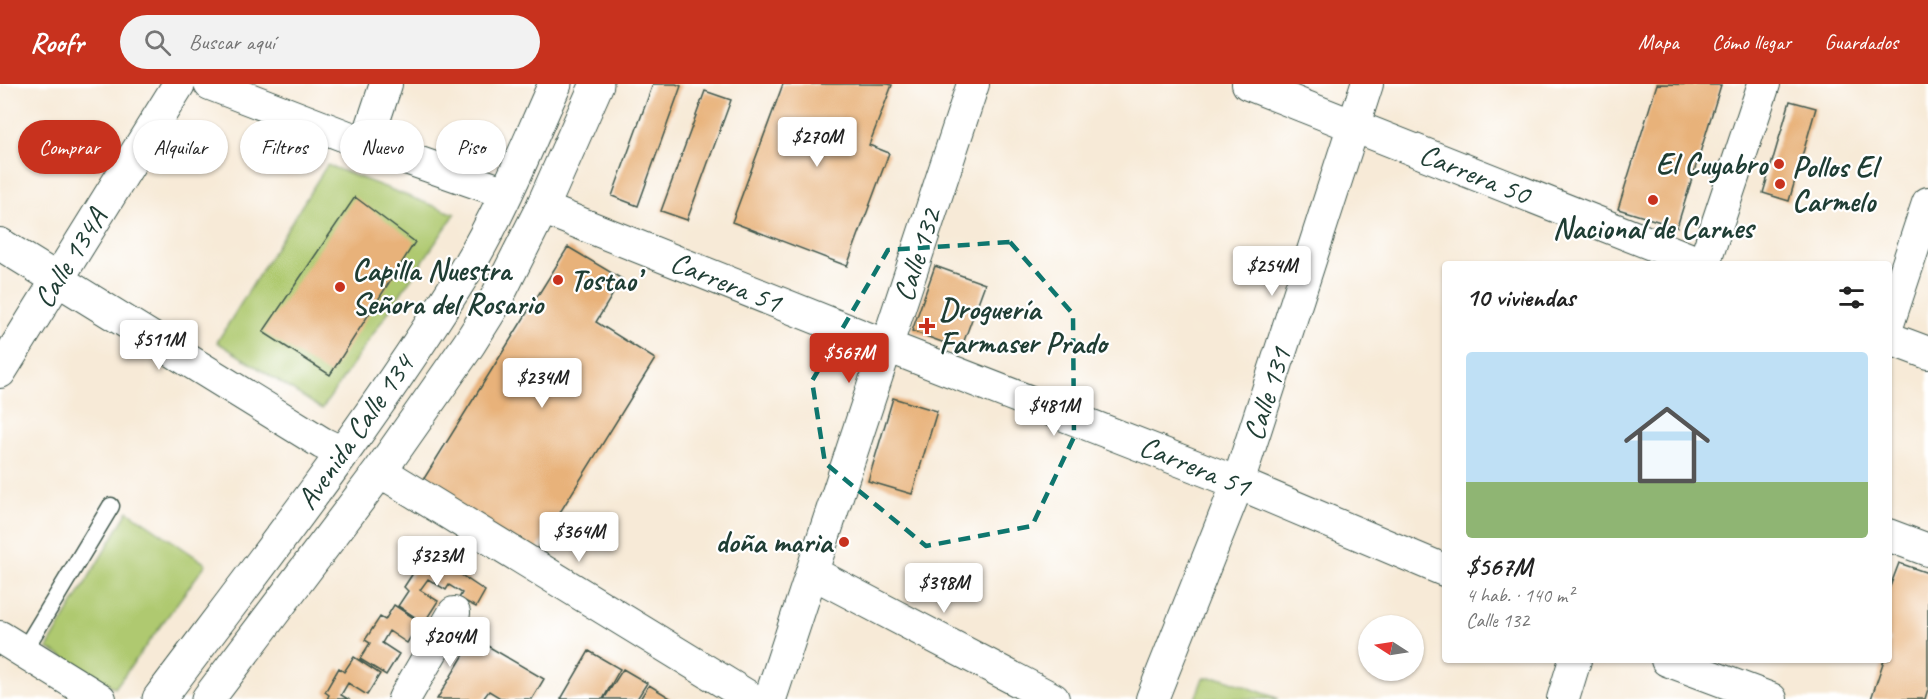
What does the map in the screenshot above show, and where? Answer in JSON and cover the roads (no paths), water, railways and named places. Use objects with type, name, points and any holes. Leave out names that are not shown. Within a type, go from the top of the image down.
[{"type":"main road","name":"Avenida Calle 134","points":[[159,699],[343,453],[468,266],[506,193],[555,84]]},
{"type":"main road","name":"Avenida Calle 134","points":[[208,699],[380,471],[469,344],[491,309],[542,208],[597,84]]},
{"type":"street","name":"Calle 134A","points":[[0,372],[179,84]]},
{"type":"street","points":[[210,84],[340,134]]},
{"type":"street","points":[[374,120],[386,84]]},
{"type":"street","name":"Calle 132","points":[[770,699],[974,84]]},
{"type":"street","name":"Carrera 50","points":[[1248,84],[1695,261]]},
{"type":"street","name":"Calle 131","points":[[1152,699],[1238,483],[1367,84]]},
{"type":"street","points":[[1704,261],[1764,84]]},
{"type":"street","points":[[424,164],[506,193]]},
{"type":"street","points":[[1892,312],[1928,203]]},
{"type":"street","name":"Carrera 51","points":[[542,208],[1238,483],[1442,569]]},
{"type":"street","points":[[0,244],[322,443],[343,453]]},
{"type":"street","points":[[1892,340],[1928,353]]},
{"type":"street","points":[[380,471],[752,699]]},
{"type":"street","points":[[1892,536],[1928,550]]},
{"type":"street","points":[[813,573],[1053,699]]},
{"type":"street","points":[[404,699],[453,613]]},
{"type":"street","points":[[12,645],[100,699]]},
{"type":"street","points":[[1563,699],[1574,663]]},
{"type":"street","points":[[1675,663],[1771,699]]},
{"type":"lane","points":[[12,645],[111,506]]},
{"type":"place","name":"El Cuyabro","points":[[1779,164]]},
{"type":"place","name":"Pollos El Carmelo","points":[[1780,184]]},
{"type":"place","name":"Nacional de Carnes","points":[[1653,200]]},
{"type":"place","name":"Tostao’","points":[[558,280]]},
{"type":"place","name":"Capilla Nuestra Señora del Rosario","points":[[340,287]]},
{"type":"place","name":"Droguería Farmaser Prado","points":[[927,326]]},
{"type":"place","name":"doña maria","points":[[844,542]]}]
